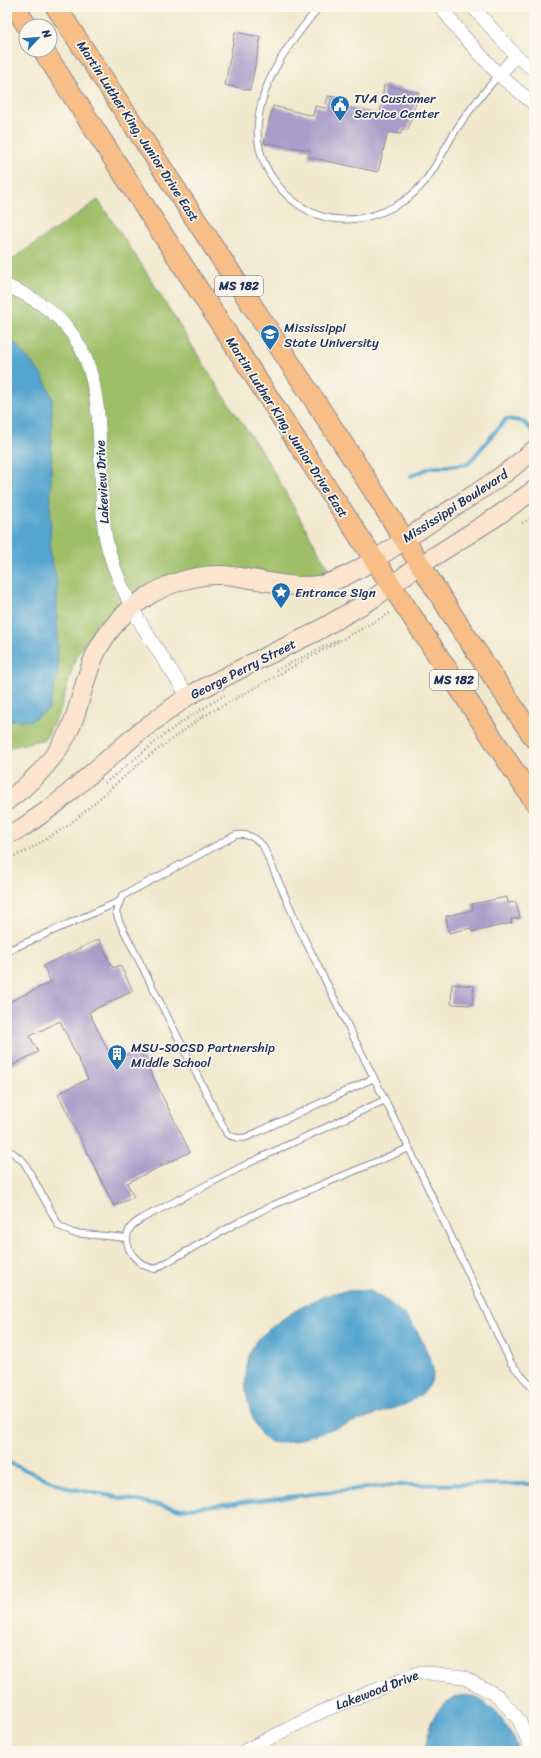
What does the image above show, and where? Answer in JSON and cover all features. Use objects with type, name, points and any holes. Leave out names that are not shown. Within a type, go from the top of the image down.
[{"type":"main road","points":[[15,7],[23,18]]},
{"type":"main road","name":"Martin Luther King, Junior Drive East","points":[[56,7],[357,465],[460,627],[534,738]]},
{"type":"main road","name":"Martin Luther King, Junior Drive East","points":[[48,58],[534,802]]},
{"type":"street","points":[[442,7],[459,31],[499,75],[534,104]]},
{"type":"street","points":[[473,7],[516,56],[534,70]]},
{"type":"street","points":[[499,75],[516,56]]},
{"type":"street","name":"Lakeview Drive","points":[[7,286],[42,304],[74,335],[84,352],[91,371],[97,413],[105,536],[118,581],[131,609],[188,696]]},
{"type":"street","name":"Mississippi Boulevard","points":[[374,559],[514,468],[534,450]]},
{"type":"street","points":[[392,586],[411,571],[496,517],[534,490]]},
{"type":"street","points":[[7,801],[30,782],[52,758],[61,745],[76,715],[96,652],[111,628],[131,609],[158,590],[185,580],[206,576],[223,575],[306,587],[336,580],[374,559]]},
{"type":"street","name":"George Perry Street","points":[[7,835],[22,828],[56,804],[138,733],[188,696],[314,633],[392,586]]},
{"type":"street","name":"Lakewood Drive","points":[[244,1751],[326,1710],[421,1672],[463,1677],[498,1696],[519,1720],[532,1751]]},
{"type":"lane","points":[[319,7],[279,61],[267,84],[257,124],[258,142],[264,166],[280,190],[303,208],[325,217],[352,219],[382,213],[404,201],[421,185],[440,159],[455,131],[476,100],[499,75]]},
{"type":"lane","points":[[374,1078],[247,1137],[240,1139],[233,1138],[227,1134],[119,921],[116,912],[118,902],[122,896],[236,835],[245,834],[255,837],[262,846],[299,928],[374,1078],[385,1100],[511,1363],[534,1390]]},
{"type":"lane","points":[[7,951],[118,902]]},
{"type":"lane","points":[[385,1100],[249,1163],[134,1223],[129,1229],[127,1238],[130,1250],[137,1261],[147,1268],[155,1269],[239,1222],[271,1206],[408,1148]]},
{"type":"lane","points":[[7,1150],[14,1153],[24,1162],[58,1226],[73,1233],[127,1238]]},
{"type":"path","points":[[522,523],[534,517]]},
{"type":"path","points":[[7,859],[25,852],[69,825],[141,762],[202,717],[390,613],[271,672]]},
{"type":"path","points":[[103,785],[164,735],[189,717],[230,692]]},
{"type":"green space","points":[[98,200],[143,267],[219,389],[267,460],[331,573],[306,578],[172,576],[144,588],[113,609],[76,656],[60,711],[45,739],[7,748],[7,263]]},
{"type":"water","points":[[7,334],[42,375],[52,397],[50,554],[57,581],[58,674],[48,710],[30,721],[7,720]]},
{"type":"water","points":[[342,1291],[369,1291],[398,1309],[418,1333],[433,1369],[433,1376],[430,1384],[417,1398],[404,1405],[295,1441],[278,1443],[268,1441],[264,1438],[256,1425],[250,1410],[247,1395],[246,1372],[250,1354],[254,1345],[269,1329],[292,1313],[317,1299]]},
{"type":"water","points":[[458,1696],[469,1696],[478,1699],[494,1710],[512,1735],[519,1751],[422,1751],[427,1742],[430,1726],[434,1716],[444,1704]]},
{"type":"building","points":[[235,32],[261,37],[250,90],[225,85]]},
{"type":"building","name":"TVA Customer Service Center","points":[[384,85],[419,92],[408,130],[402,129],[401,134],[388,132],[378,172],[308,157],[310,150],[264,143],[273,106],[313,116],[315,106],[325,108],[328,96],[347,99],[346,107],[380,114]]},
{"type":"building","points":[[507,897],[508,903],[516,902],[520,918],[511,919],[512,923],[472,932],[471,928],[449,933],[446,916],[473,910],[472,904]]},
{"type":"building","name":"MSU-SOCSD Partnership Middle School","points":[[99,939],[113,968],[120,965],[133,991],[89,1012],[113,1061],[139,1049],[190,1152],[127,1183],[134,1197],[114,1206],[58,1094],[88,1079],[60,1021],[30,1036],[38,1052],[7,1068],[7,1003],[51,982],[43,966]]},
{"type":"building","points":[[452,984],[474,986],[472,1005],[451,1004]]},
{"type":"waterway","points":[[411,476],[429,468],[468,464],[506,419],[522,421],[534,432]]},
{"type":"waterway","points":[[7,1462],[68,1488],[181,1509],[393,1485],[534,1484]]},
{"type":"place","name":"TVA Customer Service Center","points":[[340,122]]},
{"type":"place","name":"Mississippi State University","points":[[270,351]]},
{"type":"place","name":"Entrance Sign","points":[[281,609]]},
{"type":"place","name":"MSU-SOCSD Partnership Middle School","points":[[117,1071]]}]
